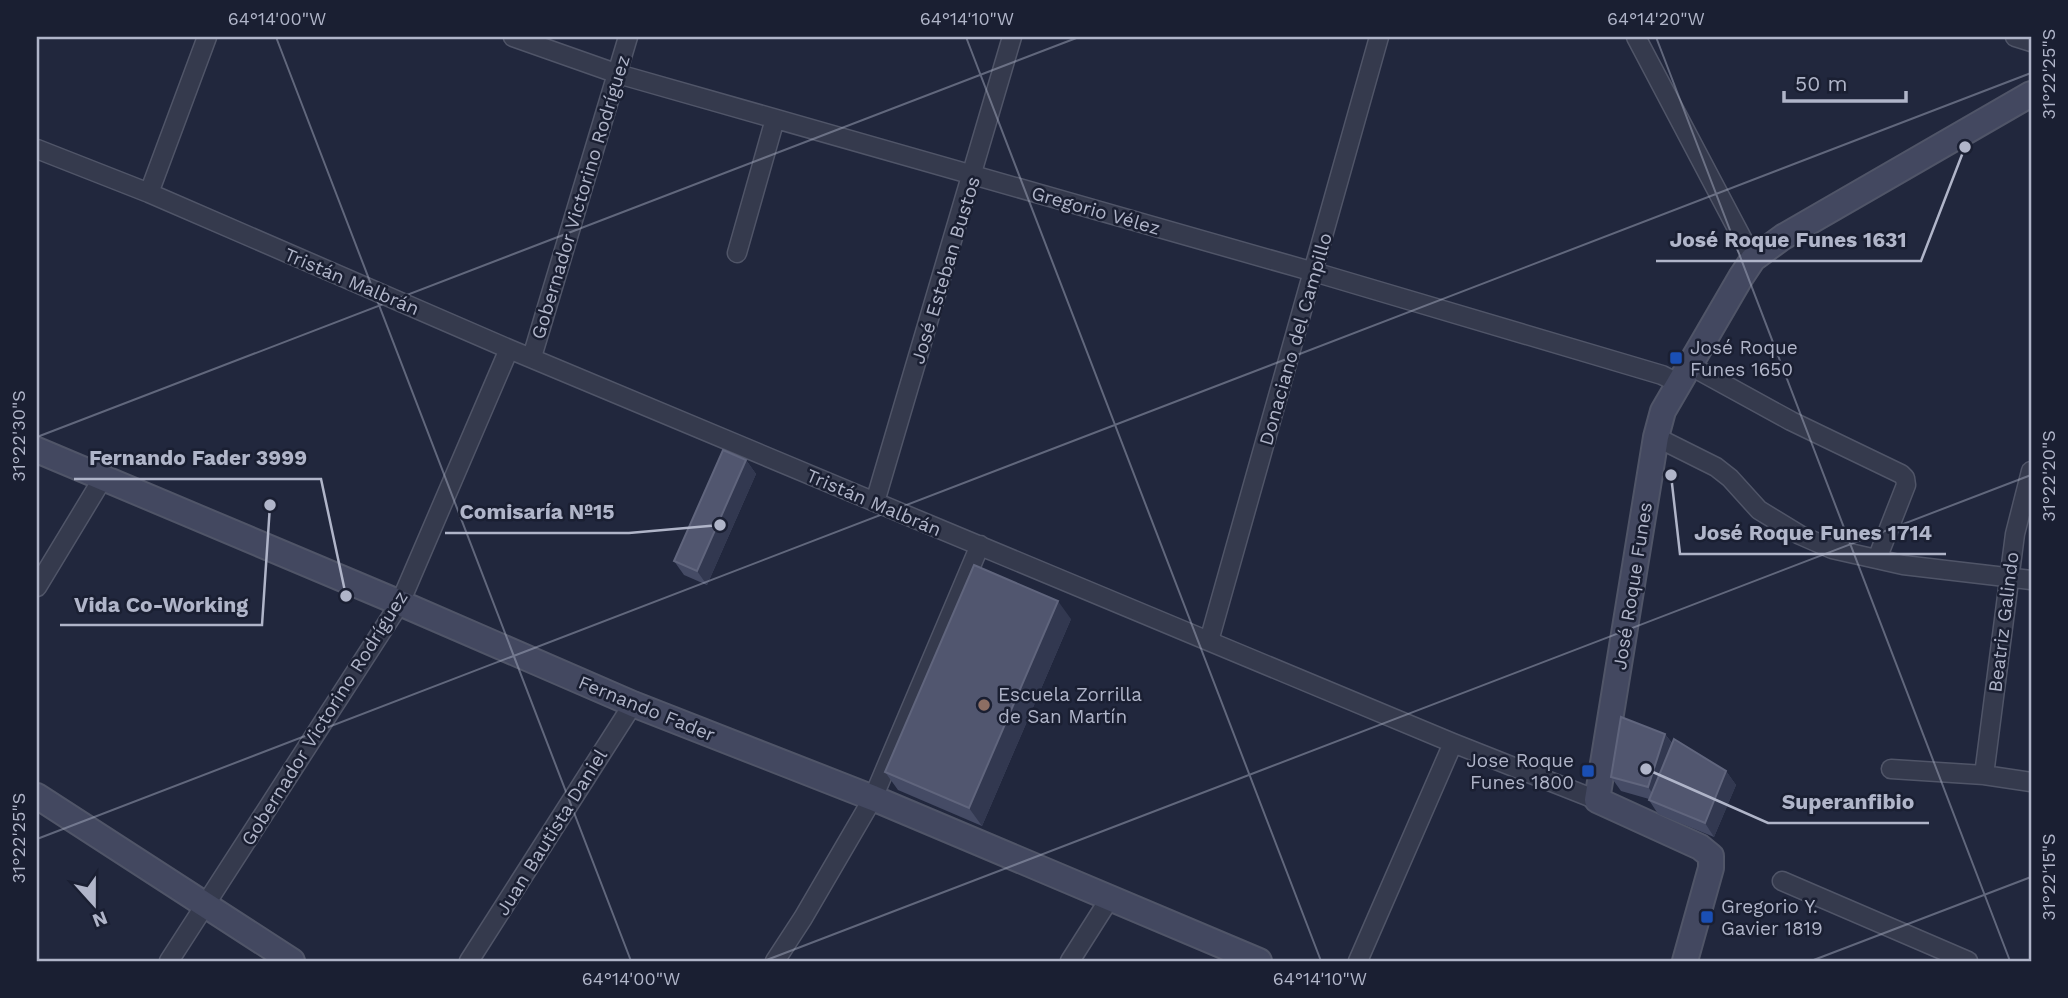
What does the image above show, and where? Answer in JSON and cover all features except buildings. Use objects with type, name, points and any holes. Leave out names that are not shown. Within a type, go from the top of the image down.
[{"type":"main road","name":"José Roque Funes","points":[[1597,800],[1656,437],[1663,411],[1741,277],[1754,259],[1783,237],[2031,94]]},
{"type":"main road","name":"Fernando Fader","points":[[37,450],[633,704],[873,799],[1259,961]]},
{"type":"main road","points":[[37,796],[292,961]]},
{"type":"main road","name":"Tristán Malbrán","points":[[1597,800],[1700,846],[1711,856],[1685,961]]},
{"type":"street","points":[[149,192],[207,37]]},
{"type":"street","name":"Gregorio Vélez","points":[[513,37],[618,74],[1314,272],[1662,375],[1684,374],[1791,421],[1905,478],[1906,485],[1877,559]]},
{"type":"street","name":"Gobernador Victorino Rodríguez","points":[[532,357],[628,37]]},
{"type":"street","name":"José Esteban Bustos","points":[[875,502],[1012,37]]},
{"type":"street","name":"Donaciano del Campillo","points":[[1209,641],[1379,37]]},
{"type":"street","points":[[1636,37],[1754,259]]},
{"type":"street","points":[[2015,37],[2031,42]]},
{"type":"street","points":[[737,253],[775,119]]},
{"type":"street","name":"Tristán Malbrán","points":[[37,149],[149,192],[509,349],[1453,743],[1597,800]]},
{"type":"street","name":"Gobernador Victorino Rodríguez","points":[[169,961],[400,603],[509,349]]},
{"type":"street","points":[[1656,437],[1716,467],[1730,478],[1759,510],[1800,535],[1832,549],[1903,565],[2031,580]]},
{"type":"street","name":"Beatriz Galindo","points":[[1984,775],[2017,519],[2031,471]]},
{"type":"street","points":[[37,587],[103,478]]},
{"type":"street","points":[[775,961],[873,799],[980,545]]},
{"type":"street","name":"Juan Bautista Daniel","points":[[469,961],[633,704]]},
{"type":"street","points":[[1358,961],[1453,743]]},
{"type":"street","points":[[1891,769],[1984,775],[2031,782]]},
{"type":"street","points":[[1782,881],[1968,961]]},
{"type":"street","points":[[1070,961],[1110,898]]},
{"type":"place","name":"José Roque Funes 1631","points":[[1965,147]]},
{"type":"place","name":"José Roque Funes 1650","points":[[1676,358]]},
{"type":"place","name":"José Roque Funes 1714","points":[[1671,475]]},
{"type":"place","name":"Vida Co-Working","points":[[270,505]]},
{"type":"place","name":"Comisaría Nº15","points":[[720,525]]},
{"type":"place","name":"Fernando Fader 3999","points":[[346,596]]},
{"type":"place","name":"Escuela Zorrilla de San Martín","points":[[984,705]]},
{"type":"place","name":"Superanfibio","points":[[1646,769]]},
{"type":"place","name":"Jose Roque Funes 1800","points":[[1588,771]]},
{"type":"place","name":"Gregorio Y. Gavier 1819","points":[[1707,917]]}]
